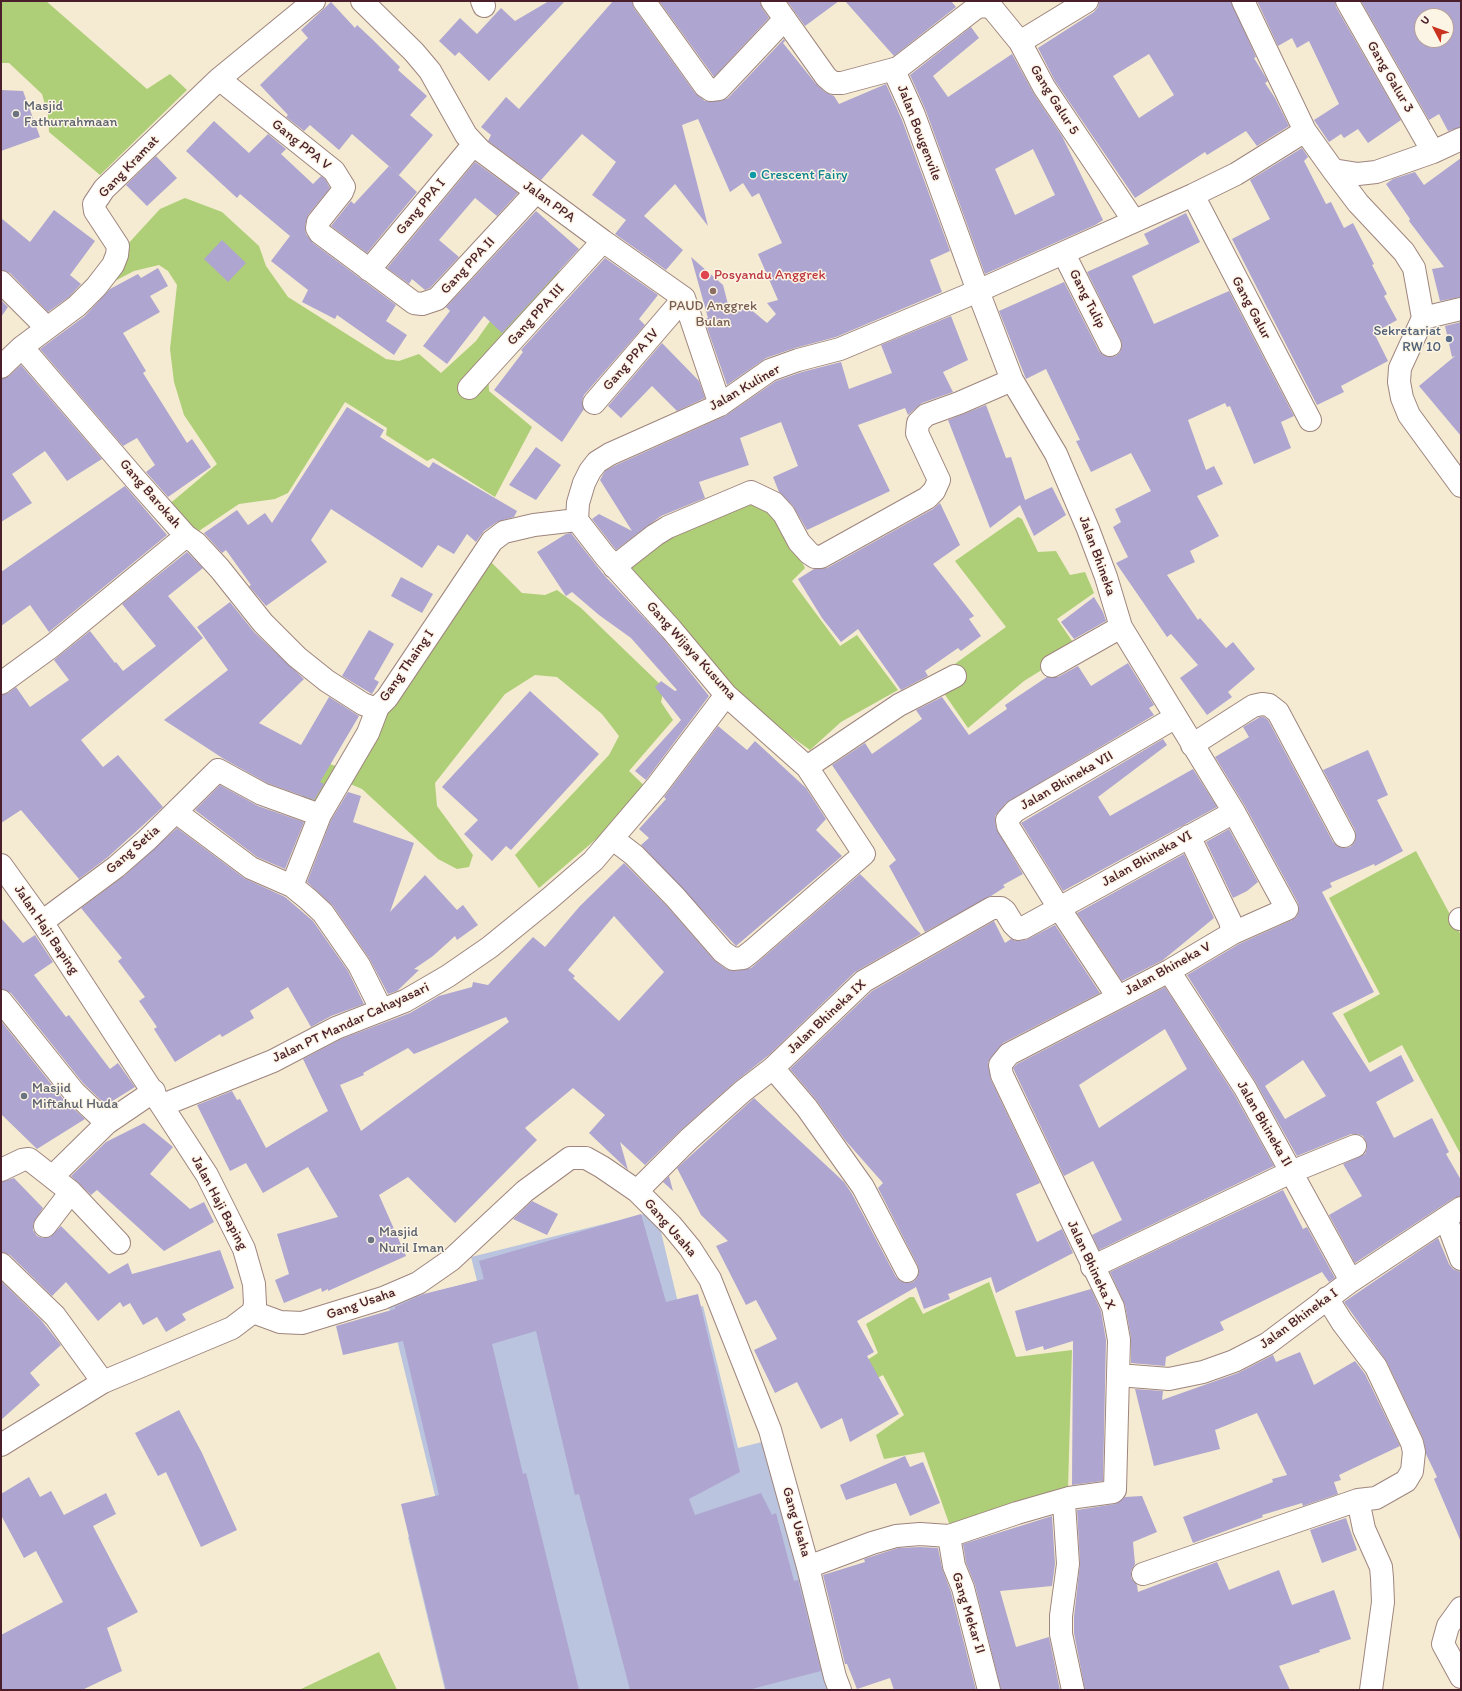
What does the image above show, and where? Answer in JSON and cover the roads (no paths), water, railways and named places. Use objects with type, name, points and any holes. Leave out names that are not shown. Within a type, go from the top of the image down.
[{"type":"street","name":"Gang Kramat","points":[[1,366],[22,347],[77,306],[107,275],[117,255],[118,246],[95,211],[94,204],[98,198],[129,164],[219,79],[314,1]]},
{"type":"street","name":"Jalan PPA","points":[[362,1],[414,52],[430,71],[444,92],[466,135],[474,144],[536,192],[684,298]]},
{"type":"street","points":[[644,1],[705,86],[711,90],[719,89],[785,19]]},
{"type":"street","points":[[772,1],[826,77],[833,83],[842,83],[898,68]]},
{"type":"street","points":[[1020,42],[1087,1]]},
{"type":"street","points":[[1243,1],[1306,131],[1332,170],[1358,203],[1404,252],[1414,268],[1423,318],[1400,368],[1399,382],[1402,398],[1409,415],[1461,486]]},
{"type":"street","name":"Gang Galur 3","points":[[1347,1],[1433,152]]},
{"type":"street","name":"Gang Galur 5","points":[[971,4],[986,6],[993,9],[1020,42],[1044,87],[1134,221]]},
{"type":"street","name":"Jalan Bougenvile","points":[[971,4],[898,68],[896,75],[914,115],[978,292]]},
{"type":"street","name":"Gang PPA V","points":[[219,79],[334,171],[344,187],[342,192],[318,222],[317,228],[320,233],[369,270]]},
{"type":"street","points":[[978,292],[1193,195],[1236,174],[1306,131]]},
{"type":"street","points":[[1332,170],[1358,174],[1376,172],[1433,152],[1461,139]]},
{"type":"street","name":"Gang PPA I","points":[[369,270],[474,144]]},
{"type":"street","name":"Gang PPA II","points":[[369,270],[414,303],[422,304],[437,299],[536,192]]},
{"type":"street","name":"Gang Galur","points":[[1193,195],[1310,420]]},
{"type":"street","name":"Gang PPA III","points":[[469,388],[603,241]]},
{"type":"street","name":"Gang Tulip","points":[[1064,254],[1110,345]]},
{"type":"street","points":[[1,282],[48,328]]},
{"type":"street","name":"Jalan Bhineka","points":[[978,292],[1012,380],[1056,454],[1062,468],[1088,529],[1106,577],[1121,627],[1234,812]]},
{"type":"street","name":"Jalan Kuliner","points":[[577,520],[578,503],[584,483],[590,471],[597,462],[610,454],[720,405],[770,370],[798,360],[840,349],[978,292]]},
{"type":"street","points":[[684,298],[720,405]]},
{"type":"street","name":"Gang PPA IV","points":[[594,403],[684,298]]},
{"type":"street","points":[[1423,318],[1461,309]]},
{"type":"street","name":"Gang Barokah","points":[[1,682],[52,646],[186,536],[22,347]]},
{"type":"street","points":[[614,567],[655,535],[668,527],[751,492],[774,503],[784,514],[800,542],[809,553],[815,557],[821,557],[927,498],[934,491],[939,480],[917,433],[918,424],[926,415],[1012,380]]},
{"type":"street","name":"Gang Thaing I","points":[[186,536],[196,543],[263,623],[297,657],[363,704],[371,707],[378,707],[387,698],[492,541],[504,532],[534,525],[577,520]]},
{"type":"street","name":"Gang Wijaya Kusuma","points":[[577,520],[614,567],[672,629],[726,695],[807,767],[864,852],[863,855],[752,951],[742,958],[733,959],[723,952],[675,897],[634,855],[613,839]]},
{"type":"street","points":[[1052,666],[1121,627]]},
{"type":"street","points":[[807,767],[899,705],[955,676]]},
{"type":"street","name":"Jalan PT Mandar Cahayasari","points":[[52,1177],[107,1122],[159,1098],[272,1061],[336,1028],[381,1009],[405,1001],[443,979],[490,947],[593,861],[657,786],[726,695]]},
{"type":"street","points":[[1192,744],[1253,706],[1262,704],[1269,705],[1278,712],[1344,836]]},
{"type":"street","points":[[292,886],[320,816],[368,733],[378,707]]},
{"type":"street","name":"Jalan Bhineka VII","points":[[1059,908],[1008,826],[1007,820],[1015,811],[1176,717]]},
{"type":"street","name":"Gang Setia","points":[[42,922],[116,867],[176,812],[218,770],[262,794],[320,816]]},
{"type":"street","points":[[176,812],[251,868],[292,886],[323,913],[359,965],[381,1009]]},
{"type":"street","name":"Jalan Bhineka VI","points":[[1059,908],[1234,812]]},
{"type":"street","name":"Jalan Bhineka V","points":[[1009,1054],[1169,971],[1233,933],[1288,909],[1234,812]]},
{"type":"street","points":[[1189,836],[1230,921],[1233,933]]},
{"type":"street","name":"Jalan Haji Baping","points":[[1,865],[42,922],[159,1098],[207,1175],[244,1249],[254,1284],[255,1304],[253,1312]]},
{"type":"street","name":"Jalan Bhineka IX","points":[[637,1191],[689,1139],[743,1091],[773,1068],[864,981],[992,908],[1001,908],[1006,911],[1013,924],[1018,929],[1024,928],[1059,908]]},
{"type":"street","points":[[1059,908],[1118,997]]},
{"type":"street","name":"Jalan Bhineka II","points":[[1169,971],[1245,1088],[1351,1281]]},
{"type":"street","points":[[1,1001],[9,1025],[74,1092],[107,1122]]},
{"type":"street","name":"Jalan Bhineka X","points":[[1009,1054],[1000,1064],[1002,1075],[1092,1267],[1113,1307],[1119,1340],[1115,1490],[1111,1493],[1066,1500]]},
{"type":"street","points":[[773,1068],[807,1108],[863,1187],[906,1271]]},
{"type":"street","points":[[1092,1267],[1291,1172],[1355,1146]]},
{"type":"street","name":"Gang Usaha","points":[[253,1312],[280,1322],[302,1323],[382,1298],[418,1283],[451,1260],[525,1191],[570,1158],[586,1158],[602,1167],[637,1191],[672,1225],[690,1248],[710,1279],[770,1430],[808,1567],[835,1677],[840,1690]]},
{"type":"street","points":[[1,1170],[22,1160],[28,1159],[71,1192],[119,1243]]},
{"type":"street","points":[[45,1226],[71,1192]]},
{"type":"street","points":[[1453,1214],[1461,1259]]},
{"type":"street","name":"Jalan Bhineka I","points":[[1118,1375],[1169,1379],[1203,1372],[1234,1361],[1268,1344],[1351,1281],[1453,1214]]},
{"type":"street","points":[[1,1264],[55,1316],[103,1382]]},
{"type":"street","points":[[1143,1574],[1358,1500],[1376,1498],[1406,1481],[1412,1471],[1414,1452],[1412,1442],[1376,1367],[1342,1322],[1327,1298]]},
{"type":"street","points":[[1,1445],[103,1382],[223,1333],[240,1324],[253,1312]]},
{"type":"street","points":[[808,1567],[872,1543],[896,1536],[920,1534],[949,1536],[1017,1513],[1066,1500]]},
{"type":"street","points":[[1066,1500],[1064,1502],[1068,1564],[1061,1616],[1062,1634],[1073,1690]]},
{"type":"street","points":[[1358,1500],[1364,1529],[1381,1567],[1382,1578],[1383,1602],[1371,1690]]},
{"type":"street","name":"Gang Mekar II","points":[[949,1536],[954,1566],[963,1588],[989,1690]]},
{"type":"street","points":[[1461,1608],[1448,1626],[1443,1644],[1461,1677]]},
{"type":"place","name":"Masjid Fathurrahmaan","points":[[16,114]]},
{"type":"place","name":"Crescent Fairy","points":[[753,175]]},
{"type":"place","name":"Posyandu Anggrek","points":[[705,275]]},
{"type":"place","name":"PAUD Anggrek Bulan","points":[[713,291]]},
{"type":"place","name":"Sekretariat RW 10","points":[[1449,339]]},
{"type":"place","name":"Masjid Miftahul Huda","points":[[24,1096]]},
{"type":"place","name":"Masjid Nuril Iman","points":[[371,1240]]}]
